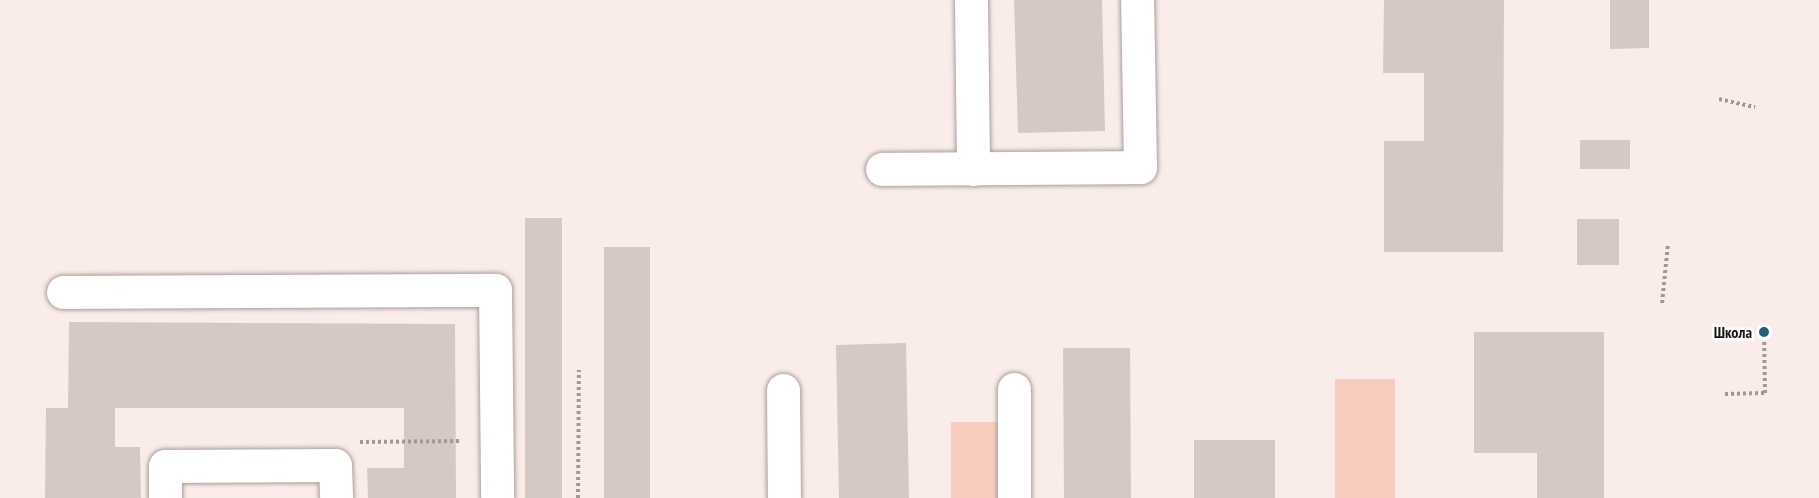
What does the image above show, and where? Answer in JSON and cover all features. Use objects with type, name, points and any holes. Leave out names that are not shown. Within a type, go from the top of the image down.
[{"type":"lane","points":[[971,0],[973,170]]},
{"type":"lane","points":[[882,170],[1140,167],[1137,0]]},
{"type":"lane","points":[[63,292],[495,290],[497,498]]},
{"type":"lane","points":[[1014,389],[1014,498]]},
{"type":"lane","points":[[783,390],[784,498]]},
{"type":"lane","points":[[165,498],[165,466],[335,465],[336,498]]},
{"type":"path","points":[[1719,99],[1755,107]]},
{"type":"path","points":[[1662,303],[1668,244]]},
{"type":"path","points":[[1725,394],[1765,393],[1764,332]]},
{"type":"path","points":[[578,498],[579,370]]},
{"type":"path","points":[[335,465],[341,443],[496,441]]},
{"type":"shaded area","points":[[1335,379],[1395,379],[1395,498],[1335,498]]},
{"type":"shaded area","points":[[951,422],[999,422],[999,498],[951,498]]},
{"type":"building","points":[[1014,0],[1102,0],[1105,131],[1018,133]]},
{"type":"building","points":[[1384,0],[1504,0],[1503,252],[1384,252],[1384,141],[1424,141],[1424,73],[1383,73]]},
{"type":"building","points":[[1610,0],[1649,0],[1649,48],[1610,49]]},
{"type":"building","points":[[1580,140],[1630,140],[1630,169],[1580,169]]},
{"type":"building","points":[[525,218],[562,218],[562,498],[525,498]]},
{"type":"building","points":[[1577,219],[1619,219],[1619,265],[1577,265]]},
{"type":"building","points":[[604,247],[650,247],[650,498],[604,498]]},
{"type":"building","points":[[69,322],[455,324],[456,498],[368,498],[367,468],[404,468],[404,408],[115,408],[115,447],[140,447],[141,498],[45,498],[46,408],[68,408]]},
{"type":"building","points":[[1474,332],[1604,332],[1604,498],[1537,498],[1537,453],[1474,453]]},
{"type":"building","points":[[906,343],[909,498],[839,498],[836,345]]},
{"type":"building","points":[[1063,348],[1130,348],[1131,498],[1064,498]]},
{"type":"building","points":[[1194,440],[1275,440],[1275,498],[1194,498]]},
{"type":"place","name":"Школа","points":[[1764,332]]}]
